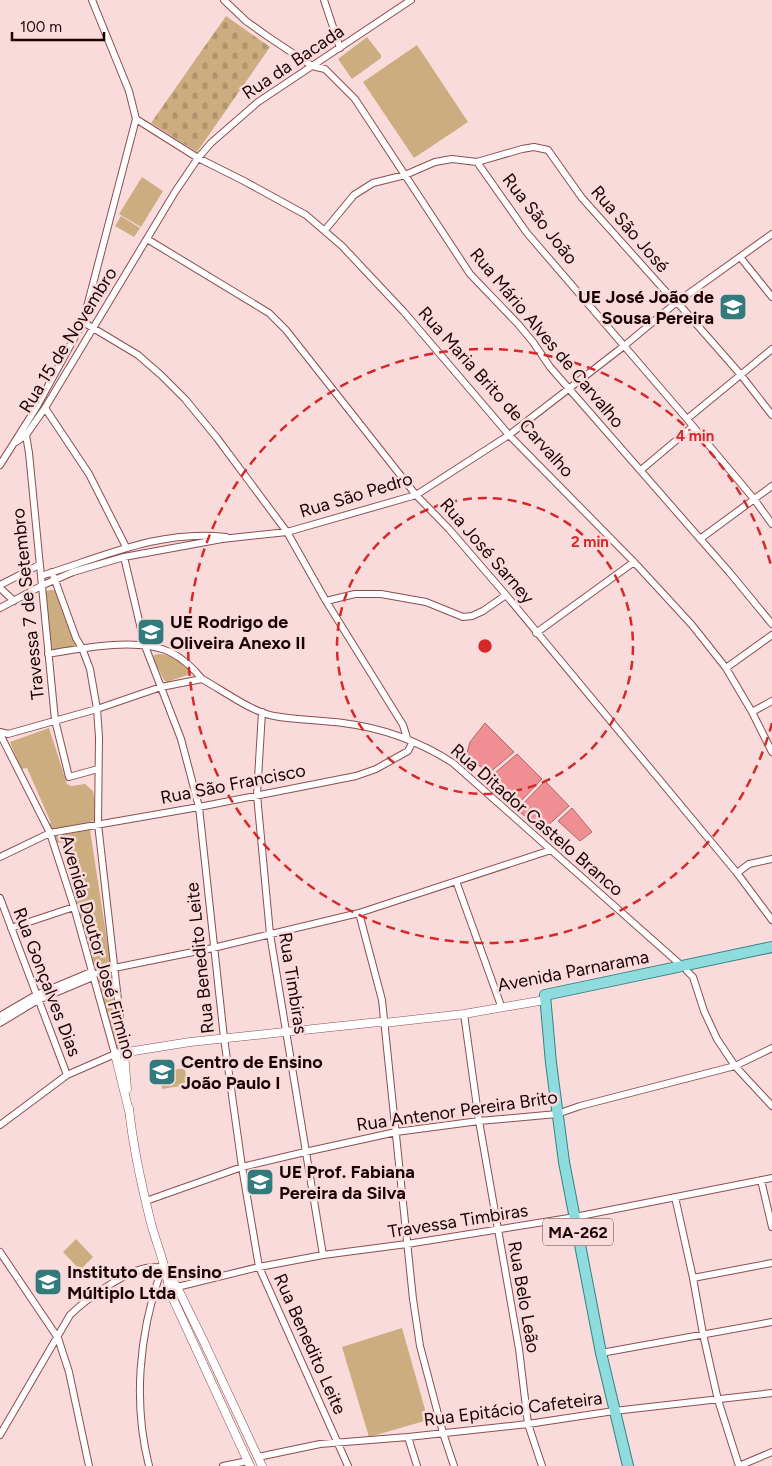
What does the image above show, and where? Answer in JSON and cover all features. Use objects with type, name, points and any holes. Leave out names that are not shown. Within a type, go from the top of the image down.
[{"type":"main road","name":"Avenida Parnarama","points":[[545,997],[772,948]]},
{"type":"main road","name":"Avenida Parnarama","points":[[680,969],[772,953]]},
{"type":"main road","name":"MA-262","points":[[545,997],[557,1114],[575,1217],[601,1353],[628,1466]]},
{"type":"street","points":[[92,0],[129,91],[136,118]]},
{"type":"street","name":"Rua Mário Alves de Carvalho","points":[[224,0],[246,21],[312,66],[325,69],[355,99],[470,274],[534,342],[550,367],[772,624]]},
{"type":"street","points":[[324,0],[340,48]]},
{"type":"street","name":"Rua da Bacada","points":[[198,158],[234,122],[258,102],[411,0]]},
{"type":"street","name":"Rua Maria Brito de Carvalho","points":[[136,118],[198,158],[306,215],[325,230],[404,312],[509,435],[634,562],[692,626],[726,668],[752,712],[772,752]]},
{"type":"street","name":"Rua 15 de Novembro","points":[[24,432],[83,322],[136,118]]},
{"type":"street","name":"Rua São José","points":[[478,162],[528,148],[548,150],[582,198],[741,375],[772,415]]},
{"type":"street","name":"Rua 15 de Novembro","points":[[0,465],[16,442],[45,408],[198,158]]},
{"type":"street","points":[[325,230],[354,195],[373,183],[405,175],[435,162],[452,158],[478,162]]},
{"type":"street","name":"Rua São João","points":[[478,162],[527,233],[686,419],[772,524]]},
{"type":"street","name":"Rua São Pedro","points":[[0,608],[14,602],[43,584],[73,572],[124,556],[235,538],[287,532],[416,495],[509,435],[624,346],[677,302],[772,234]]},
{"type":"street","name":"Rua José Sarney","points":[[147,239],[269,313],[292,337],[416,495],[449,529],[506,595],[737,873],[772,920]]},
{"type":"street","points":[[740,257],[772,297]]},
{"type":"street","points":[[83,322],[138,355],[162,376],[185,399],[252,483],[287,532],[326,601],[403,725],[410,741]]},
{"type":"street","points":[[686,419],[772,349]]},
{"type":"street","points":[[65,354],[73,362]]},
{"type":"street","points":[[45,408],[89,474],[126,547]]},
{"type":"street","points":[[640,470],[692,427]]},
{"type":"street","name":"Travessa 7 de Setembro","points":[[24,432],[39,565],[43,584],[55,720],[69,777],[98,770]]},
{"type":"street","points":[[700,539],[772,486]]},
{"type":"street","name":"Rua São Pedro","points":[[42,576],[126,547],[149,542],[200,535],[235,538]]},
{"type":"street","name":"Rua Benedito Leite","points":[[124,556],[145,646],[181,739],[199,807],[224,1038],[242,1166],[259,1267],[348,1466]]},
{"type":"street","points":[[536,633],[634,562]]},
{"type":"street","points":[[14,602],[0,587],[39,565]]},
{"type":"street","points":[[52,572],[76,638],[90,668],[97,709],[99,738],[98,824],[124,1052]]},
{"type":"street","points":[[326,601],[355,594],[381,594],[413,599],[467,617],[483,611],[506,595]]},
{"type":"street","points":[[726,668],[772,635]]},
{"type":"street","name":"Rua Ditador Castelo Branco","points":[[48,654],[113,645],[145,646],[170,652],[195,670],[202,679],[262,712],[274,716],[356,725],[393,733],[428,748],[453,763],[680,969]]},
{"type":"street","points":[[1,737],[97,709],[162,687],[202,679]]},
{"type":"street","points":[[752,712],[772,701]]},
{"type":"street","name":"Rua Timbiras","points":[[262,712],[257,795],[270,934],[305,1152],[324,1256]]},
{"type":"street","name":"Avenida Doutor José Firmino","points":[[1,737],[50,833],[74,907],[129,1111]]},
{"type":"street","name":"Rua São Francisco","points":[[0,857],[50,833],[199,807],[362,774],[376,769],[408,752],[410,741]]},
{"type":"street","points":[[0,1016],[37,998],[114,968],[213,948],[359,913],[551,850]]},
{"type":"street","points":[[737,873],[750,864],[772,859]]},
{"type":"street","points":[[456,881],[500,1005]]},
{"type":"street","name":"Rua Gonçalves Dias","points":[[0,898],[67,1075]]},
{"type":"street","points":[[11,928],[74,907]]},
{"type":"street","points":[[359,913],[382,1000],[407,1244],[420,1346],[443,1433],[454,1466]]},
{"type":"street","points":[[680,969],[693,977],[704,1011],[717,1039],[735,1066],[772,1106]]},
{"type":"street","name":"Avenida Parnarama","points":[[115,1054],[190,1042],[464,1011],[545,997]]},
{"type":"street","points":[[0,1022],[37,998]]},
{"type":"street","name":"Rua Belo Leão","points":[[464,1011],[479,1121],[519,1348],[528,1424],[542,1466]]},
{"type":"street","name":"Rua Antenor Pereira Brito","points":[[146,1201],[242,1166],[396,1132],[479,1121],[557,1114],[580,1106],[735,1066],[772,1048]]},
{"type":"street","name":"Avenida Doutor José Firmino","points":[[124,1052],[129,1111],[136,1156],[146,1201],[166,1270],[169,1290],[249,1462]]},
{"type":"street","points":[[0,1125],[67,1075],[115,1054]]},
{"type":"street","name":"Travessa Timbiras","points":[[177,1287],[259,1267],[575,1217],[772,1178]]},
{"type":"street","points":[[761,1180],[772,1227]]},
{"type":"street","points":[[675,1197],[718,1400],[739,1466],[772,1452]]},
{"type":"street","points":[[0,1252],[58,1338],[69,1372],[89,1466]]},
{"type":"street","points":[[693,1278],[772,1263]]},
{"type":"street","points":[[0,1435],[70,1315],[100,1291],[145,1268],[166,1270]]},
{"type":"street","points":[[149,1466],[141,1431],[141,1363],[143,1340],[156,1286],[161,1272],[166,1270]]},
{"type":"street","name":"Avenida Doutor José Firmino","points":[[166,1270],[177,1287],[204,1342],[259,1460]]},
{"type":"street","points":[[169,1290],[177,1287]]},
{"type":"street","points":[[601,1353],[772,1322]]},
{"type":"street","points":[[195,1347],[204,1342]]},
{"type":"street","name":"Rua Epitácio Cafeteira","points":[[259,1460],[302,1447],[528,1424],[614,1411],[772,1393]]},
{"type":"street","points":[[408,1437],[417,1466]]},
{"type":"street","points":[[223,1466],[259,1460]]},
{"type":"street","points":[[249,1462],[259,1460]]},
{"type":"green space","points":[[226,16],[270,47],[197,152],[151,123]]},
{"type":"green space","points":[[367,37],[381,55],[381,58],[352,79],[338,59]]},
{"type":"green space","points":[[417,45],[468,122],[414,158],[363,82]]},
{"type":"green space","points":[[142,177],[163,191],[141,227],[119,214]]},
{"type":"green space","points":[[121,216],[140,228],[134,237],[115,226]]},
{"type":"green space","points":[[55,590],[77,644],[52,652],[46,595],[46,591]]},
{"type":"green space","points":[[164,654],[177,660],[193,673],[167,682],[164,680],[153,659],[154,655]]},
{"type":"green space","points":[[49,728],[67,784],[71,786],[85,784],[93,791],[96,809],[94,821],[50,831],[46,824],[51,823],[27,768],[21,769],[10,742]]},
{"type":"green space","points":[[90,830],[111,966],[94,969],[73,900],[79,898],[62,842],[56,843],[55,836]]},
{"type":"green space","points":[[111,973],[121,1047],[117,1049],[95,976]]},
{"type":"green space","points":[[185,1068],[187,1085],[162,1089],[160,1072]]},
{"type":"green space","points":[[76,1239],[93,1257],[80,1270],[63,1252]]},
{"type":"green space","points":[[402,1328],[428,1420],[369,1437],[342,1347]]},
{"type":"shaded area","points":[[485,723],[514,752],[489,773],[473,761],[467,753],[470,742]]},
{"type":"shaded area","points":[[517,754],[542,779],[516,806],[488,779]]},
{"type":"shaded area","points":[[545,781],[569,806],[543,830],[517,810]]},
{"type":"shaded area","points":[[572,808],[592,832],[580,841],[558,821]]},
{"type":"place","name":"UE José João de Sousa Pereira","points":[[733,307]]},
{"type":"place","name":"UE Rodrigo de Oliveira Anexo II","points":[[151,632]]},
{"type":"place","name":"Centro de Ensino João Paulo I","points":[[162,1072]]},
{"type":"place","name":"UE Prof. Fabiana Pereira da Silva","points":[[260,1182]]},
{"type":"place","name":"Instituto de Ensino Múltiplo Ltda","points":[[48,1282]]}]
